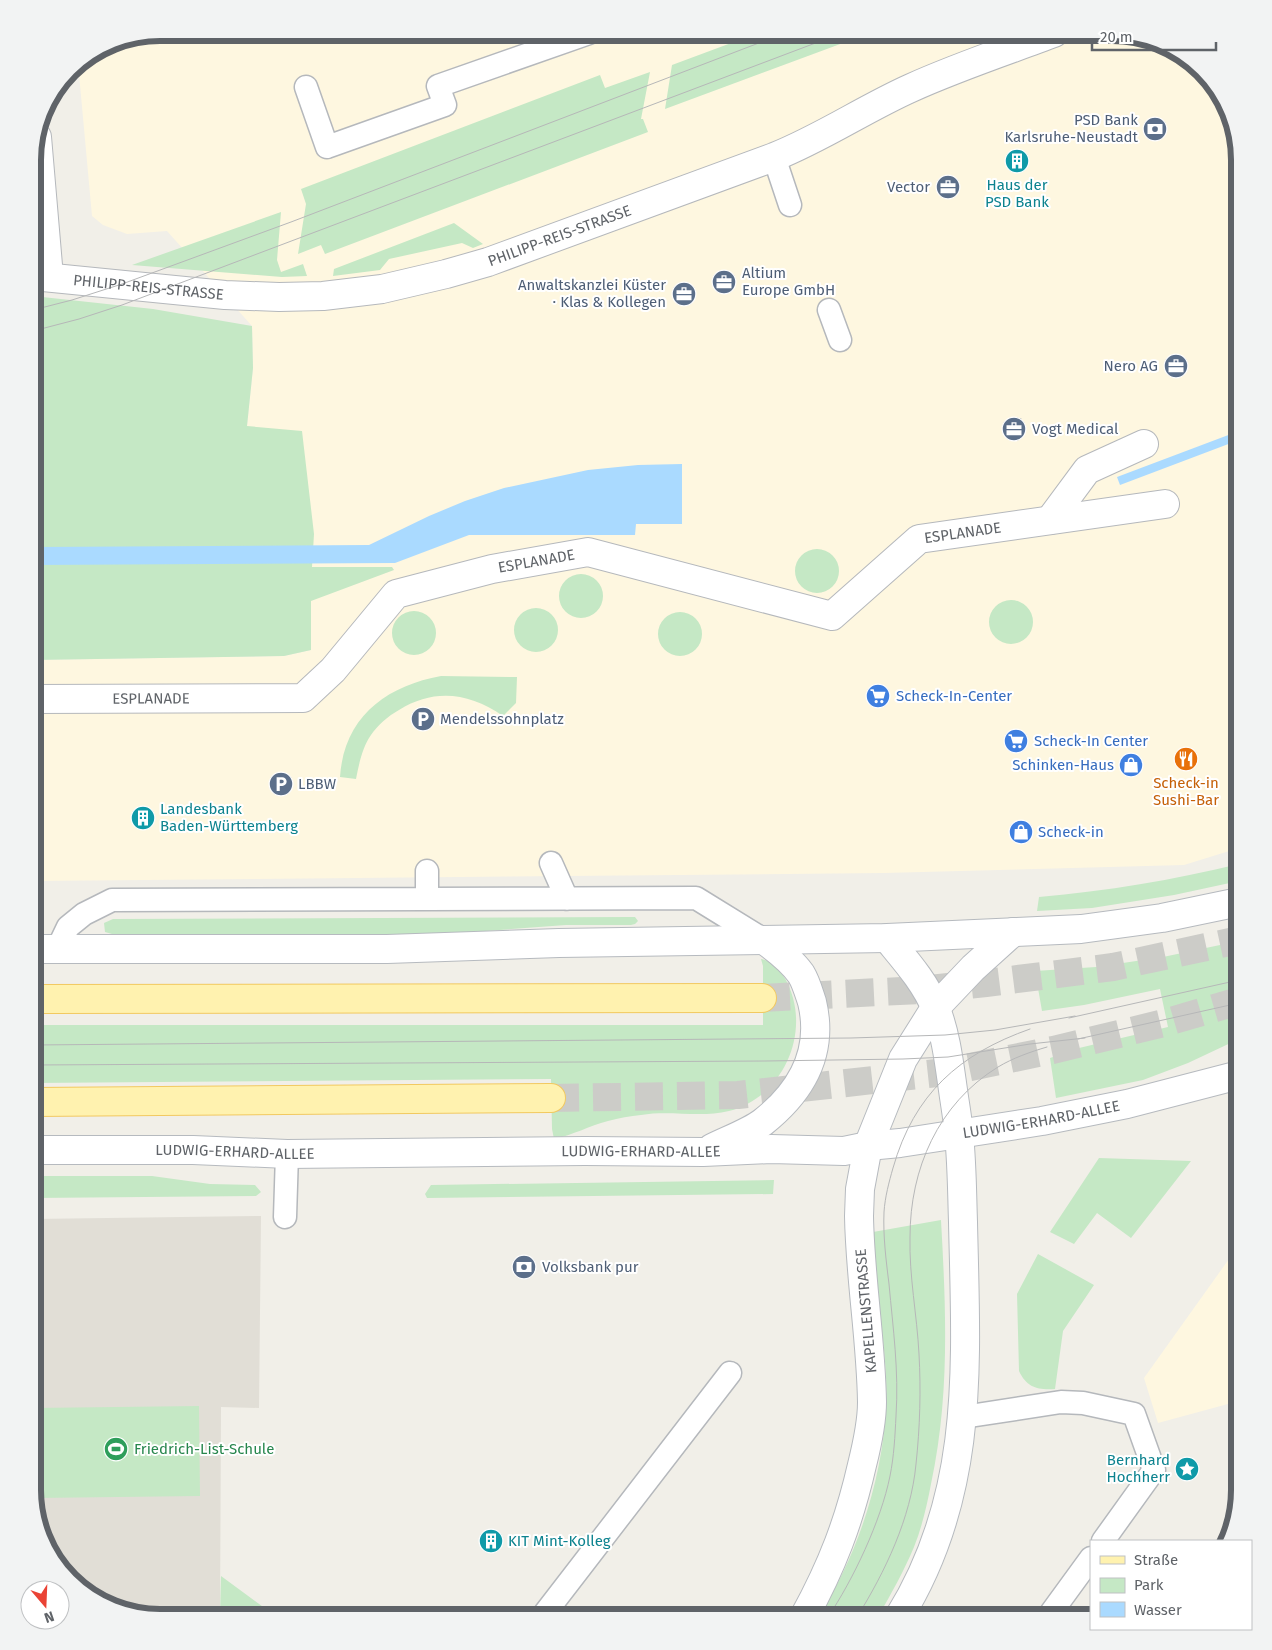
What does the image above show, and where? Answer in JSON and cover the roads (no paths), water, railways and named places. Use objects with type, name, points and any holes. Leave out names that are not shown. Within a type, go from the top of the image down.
[{"type":"main road","name":"PHILIPP-REIS-STRASSE","points":[[42,276],[225,295],[279,297],[323,296],[382,289],[446,274],[488,262],[774,157],[799,147],[869,108],[912,87],[1031,42]]},
{"type":"main road","points":[[1050,520],[1087,470],[1144,444]]},
{"type":"main road","name":"ESPLANADE","points":[[42,699],[303,698],[333,670],[396,594],[492,569],[588,552],[832,616],[919,538],[1165,504]]},
{"type":"main road","points":[[45,950],[387,949],[559,943],[887,938],[1081,929],[1126,923],[1231,904]]},
{"type":"main road","name":"KAPELLENSTRASSE","points":[[809,1609],[844,1534],[868,1443],[872,1394],[859,1216],[860,1189],[868,1146],[903,1059],[935,1008],[973,968],[1013,932]]},
{"type":"main road","points":[[887,938],[922,982],[935,1008],[945,1035],[959,1135],[966,1305],[963,1417],[952,1484],[936,1544],[924,1572],[904,1609]]},
{"type":"main road","points":[[703,1152],[762,1123],[788,1098],[804,1076],[811,1060],[816,1038],[815,1016],[810,995],[801,974],[796,968],[786,957],[764,940]]},
{"type":"main road","points":[[41,998],[762,998]]},
{"type":"main road","name":"LUDWIG-ERHARD-ALLEE","points":[[41,1150],[193,1150],[287,1154],[585,1151],[703,1152],[771,1149],[844,1151],[1042,1121],[1127,1104],[1231,1077]]},
{"type":"main road","points":[[41,1102],[551,1098]]},
{"type":"lane","points":[[306,87],[326,147],[445,105],[438,86],[565,41]]},
{"type":"lane","points":[[774,157],[790,205]]},
{"type":"lane","points":[[829,310],[840,340]]},
{"type":"lane","points":[[551,863],[567,899]]},
{"type":"lane","points":[[427,871],[427,899]]},
{"type":"lane","points":[[45,950],[84,914],[112,900],[696,898],[764,940]]},
{"type":"lane","points":[[285,1217],[287,1154]]},
{"type":"lane","points":[[549,1609],[730,1373]]},
{"type":"lane","points":[[963,1417],[1061,1402],[1083,1403],[1134,1414],[1154,1470],[1104,1540]]},
{"type":"lane","points":[[1054,1609],[1090,1559]]},
{"type":"water","points":[[1231,434],[1231,443],[1120,485],[1117,477]]},
{"type":"water","points":[[682,464],[682,524],[636,524],[635,535],[469,535],[395,563],[42,565],[42,547],[369,545],[429,516],[504,488],[588,470],[638,465]]},
{"type":"tunnel","points":[[762,998],[920,990],[986,983],[1113,967],[1231,942]]},
{"type":"tunnel","points":[[551,1098],[738,1095],[946,1072],[1053,1050],[1164,1023],[1231,1003]]},
{"type":"tram line","points":[[42,308],[122,284],[291,222],[762,42]]},
{"type":"tram line","points":[[42,329],[122,305],[819,42]]},
{"type":"tram line","points":[[1069,1018],[1231,982]]},
{"type":"tram line","points":[[1078,1039],[1231,1005]]},
{"type":"tram line","points":[[41,1045],[851,1038],[945,1035],[995,1030],[1075,1016]]},
{"type":"tram line","points":[[833,1609],[865,1550],[880,1512],[890,1476],[895,1438],[897,1399],[894,1333],[884,1221],[886,1195],[893,1168],[913,1119],[927,1098],[943,1080],[961,1064],[982,1051],[1030,1029]]},
{"type":"tram line","points":[[41,1065],[903,1059],[948,1057],[1030,1044],[1085,1038]]},
{"type":"tram line","points":[[862,1609],[887,1563],[903,1524],[909,1504],[916,1464],[920,1381],[910,1237],[915,1187],[922,1163],[931,1140],[944,1119],[977,1082],[998,1067],[1028,1053],[1047,1047]]},
{"type":"place","name":"PSD Bank Karlsruhe-Neustadt","points":[[1155,129]]},
{"type":"place","name":"Haus der PSD Bank","points":[[1017,161]]},
{"type":"place","name":"Vector","points":[[948,187]]},
{"type":"place","name":"Altium Europe GmbH","points":[[724,282]]},
{"type":"place","name":"Anwaltskanzlei Küster · Klas & Kollegen","points":[[684,294]]},
{"type":"place","name":"Nero AG","points":[[1176,366]]},
{"type":"place","name":"Vogt Medical","points":[[1014,429]]},
{"type":"place","name":"Scheck-In-Center","points":[[878,696]]},
{"type":"place","name":"Mendelssohnplatz","points":[[423,719]]},
{"type":"place","name":"Scheck-In Center","points":[[1016,741]]},
{"type":"place","name":"Scheck-in Sushi-Bar","points":[[1186,759]]},
{"type":"place","name":"Schinken-Haus","points":[[1131,765]]},
{"type":"place","name":"LBBW","points":[[281,784]]},
{"type":"place","name":"Landesbank Baden-Württemberg","points":[[143,818]]},
{"type":"place","name":"Scheck-in","points":[[1021,832]]},
{"type":"place","name":"Volksbank pur","points":[[524,1267]]},
{"type":"place","name":"Friedrich-List-Schule","points":[[116,1449]]},
{"type":"place","name":"Bernhard Hochherr","points":[[1187,1469]]},
{"type":"place","name":"KIT Mint-Kolleg","points":[[491,1541]]}]
